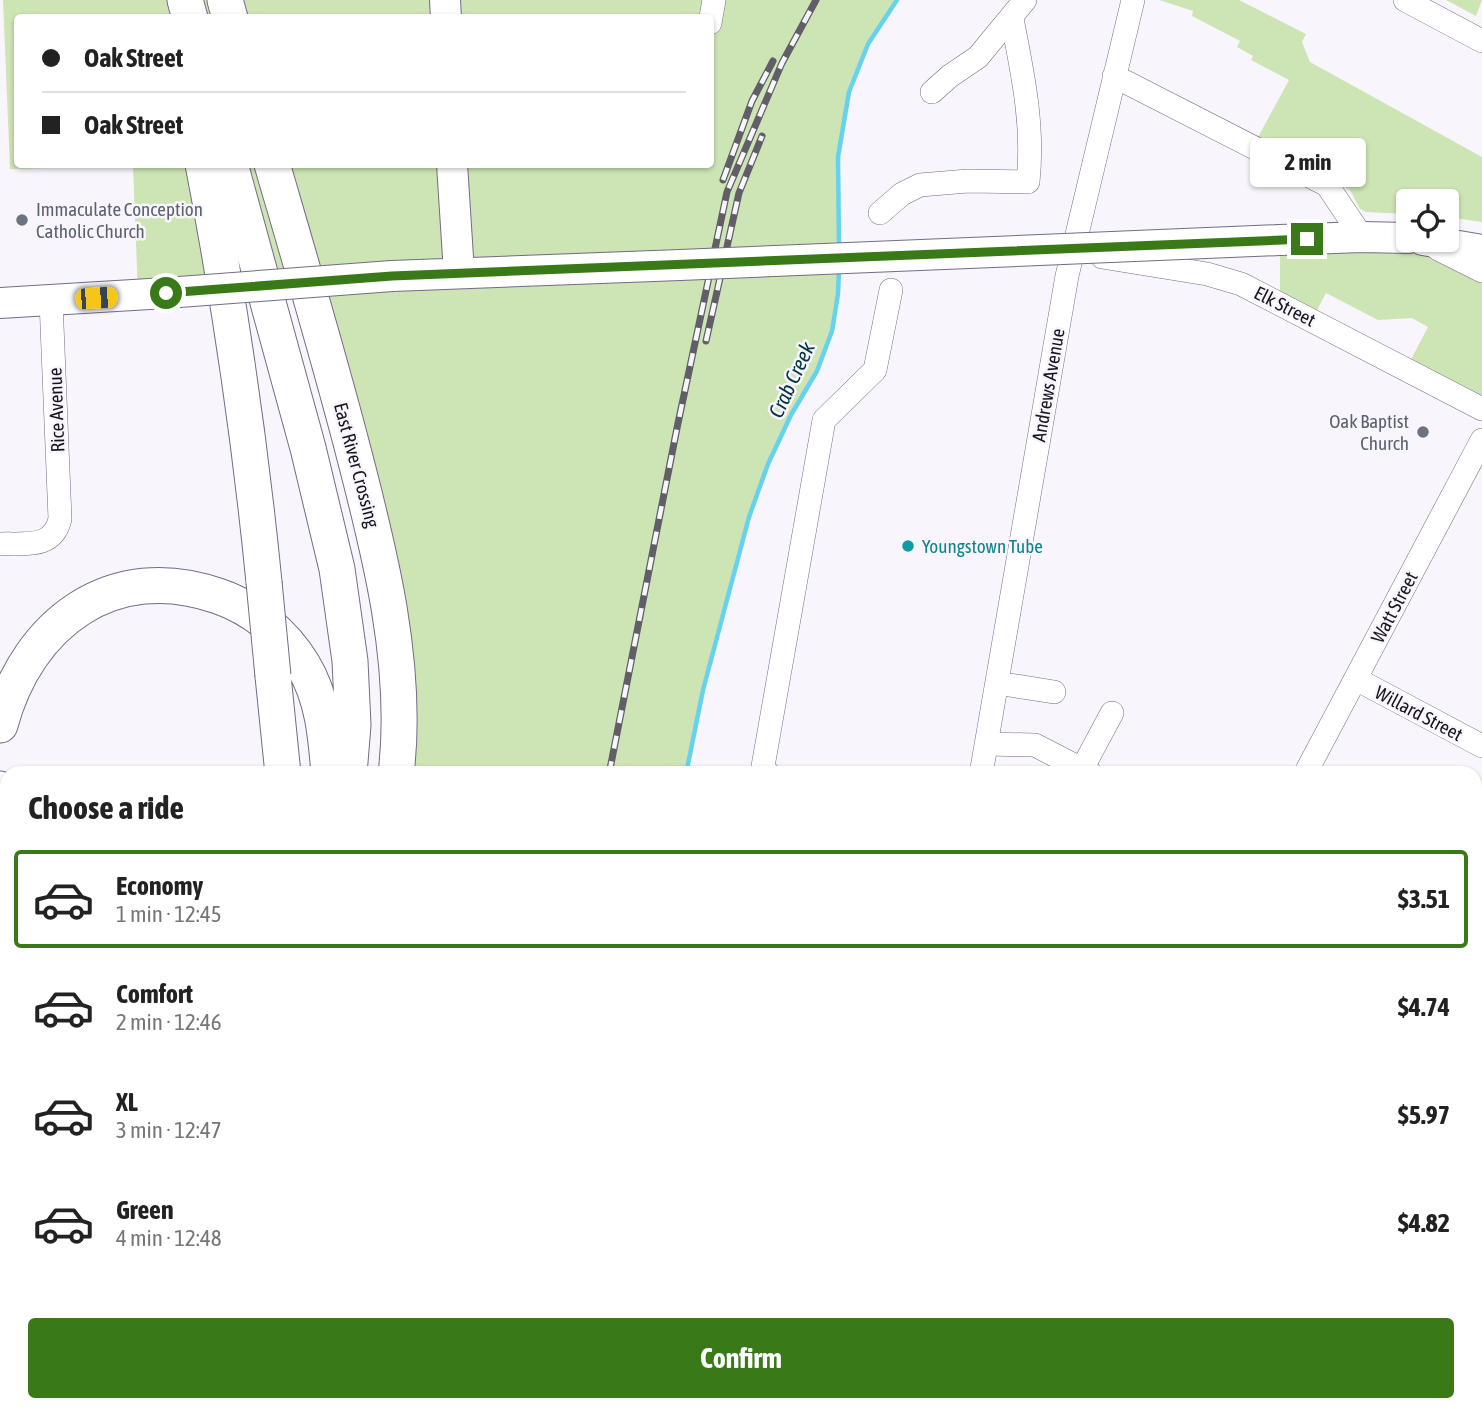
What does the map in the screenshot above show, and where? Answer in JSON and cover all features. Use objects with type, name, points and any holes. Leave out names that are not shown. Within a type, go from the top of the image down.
[{"type":"highway","points":[[204,168],[245,411],[282,766]]},
{"type":"highway","points":[[231,168],[308,448],[337,569],[350,661],[353,725],[350,766]]},
{"type":"highway","name":"East River Crossing","points":[[273,168],[343,411],[380,556],[390,618],[399,763]]},
{"type":"highway","points":[[0,724],[22,666],[51,631],[73,612],[116,592],[155,585],[177,585],[204,591],[243,607],[288,643],[304,667],[317,695],[325,724],[328,766]]},
{"type":"main road","points":[[452,168],[459,273]]},
{"type":"main road","points":[[0,303],[392,276],[1280,240],[1396,238]]},
{"type":"main road","points":[[1459,246],[1482,250]]},
{"type":"street","points":[[932,92],[978,57],[1026,0]]},
{"type":"street","name":"Andrews Avenue","points":[[982,766],[1072,255],[1133,0]]},
{"type":"street","points":[[1405,0],[1482,41]]},
{"type":"street","points":[[880,213],[902,194],[920,185],[968,181],[1028,183],[1031,155],[1030,115],[1012,19]]},
{"type":"street","points":[[1114,76],[1326,185],[1362,237]]},
{"type":"street","points":[[1445,252],[1482,271]]},
{"type":"street","name":"Elk Street","points":[[1072,255],[1092,255],[1207,274],[1241,284],[1482,409]]},
{"type":"street","points":[[763,766],[824,421],[875,370],[891,290]]},
{"type":"street","name":"Rice Avenue","points":[[0,544],[46,540],[57,531],[60,519],[51,301]]},
{"type":"street","name":"Watt Street","points":[[1309,766],[1482,440]]},
{"type":"street","name":"Willard Street","points":[[1356,679],[1482,746]]},
{"type":"street","points":[[996,683],[1054,692]]},
{"type":"street","points":[[1089,766],[1112,713]]},
{"type":"street","points":[[986,744],[1035,745],[1077,766]]},
{"type":"green space","points":[[3,0],[897,0],[868,44],[844,114],[837,179],[839,289],[832,332],[819,367],[775,449],[756,497],[717,638],[688,766],[401,766],[400,742],[306,281],[138,295],[133,168],[714,168],[714,14],[14,14],[14,168],[51,168],[10,169]]},
{"type":"green space","points":[[1159,0],[1239,0],[1306,34],[1302,42],[1310,62],[1482,157],[1482,222],[1459,219],[1459,189],[1396,189],[1396,213],[1366,212],[1360,209],[1350,190],[1257,139],[1289,80],[1251,60],[1253,56],[1237,47],[1240,41],[1192,16],[1193,11]]},
{"type":"green space","points":[[1446,0],[1482,0],[1476,16]]},
{"type":"green space","points":[[1396,238],[1396,252],[1438,252],[1482,271],[1482,409],[1406,369],[1428,327],[1412,318],[1378,320],[1326,293],[1312,320],[1280,303],[1280,240]]},
{"type":"waterway","name":"Crab Creek","points":[[839,246],[838,157],[849,92],[868,44],[897,0]]},
{"type":"waterway","name":"Crab Creek","points":[[688,766],[703,690],[749,517],[768,464],[791,415],[817,371],[832,331],[839,269]]},
{"type":"railway","points":[[611,766],[727,192],[782,63],[816,0]]},
{"type":"railway","points":[[723,180],[752,101],[773,61]]},
{"type":"railway","points":[[706,341],[739,193],[762,136]]},
{"type":"place","name":"Immaculate Conception Catholic Church","points":[[22,220]]},
{"type":"place","name":"Oak Baptist Church","points":[[1423,432]]},
{"type":"place","name":"Youngstown Tube","points":[[908,546]]},
{"type":"route","points":[[166,293],[392,276],[1307,239]]}]
